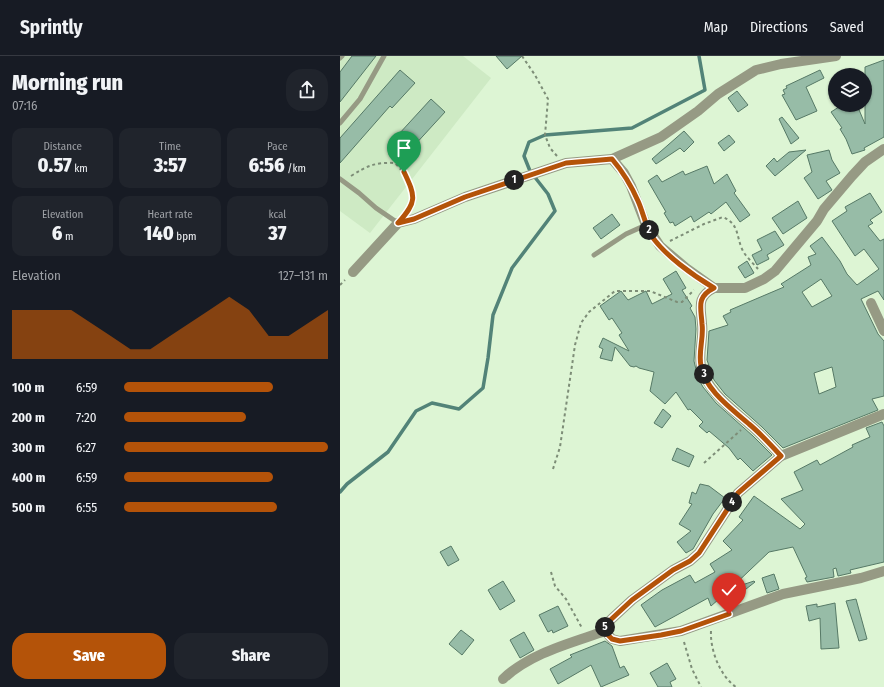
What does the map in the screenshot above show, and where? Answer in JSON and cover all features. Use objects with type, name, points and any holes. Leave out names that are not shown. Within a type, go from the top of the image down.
[{"type":"street","points":[[353,272],[398,223],[514,180],[566,163],[612,159],[661,138],[698,111],[718,94],[756,70],[781,64],[836,56]]},
{"type":"street","points":[[781,456],[720,398],[708,381],[701,366],[703,337],[700,303],[706,292],[714,288],[745,288],[764,279],[775,271],[817,221],[824,209],[865,162],[884,149]]},
{"type":"street","points":[[612,159],[624,173],[631,186],[646,225],[660,246],[704,282],[714,288]]},
{"type":"street","points":[[871,302],[884,331]]},
{"type":"street","points":[[884,414],[781,456],[738,493],[699,553],[690,561],[673,570],[632,600],[605,625],[605,632],[612,639],[620,641],[681,631],[783,594],[861,578],[884,571]]},
{"type":"street","points":[[503,679],[513,669],[529,660],[605,632]]},
{"type":"lane","points":[[340,123],[360,98],[384,56]]},
{"type":"lane","points":[[341,180],[376,208],[398,223]]},
{"type":"lane","points":[[594,255],[626,234],[646,225]]},
{"type":"path","points":[[522,56],[535,75],[548,99],[545,135],[550,148],[566,163]]},
{"type":"path","points":[[341,180],[366,166],[380,162],[395,163],[404,172],[412,188],[413,199],[409,211],[398,223]]},
{"type":"path","points":[[660,246],[704,224],[723,217],[734,225],[738,233],[742,250],[764,279]]},
{"type":"path","points":[[553,469],[560,447],[575,345],[581,323],[589,312],[615,291],[650,290],[676,302],[682,302],[704,282]]},
{"type":"path","points":[[704,463],[748,423]]},
{"type":"path","points":[[552,572],[555,586],[566,599],[587,638]]},
{"type":"path","points":[[711,620],[712,644],[717,661],[722,672],[736,687]]},
{"type":"path","points":[[681,631],[692,668],[701,687]]},
{"type":"shaded area","points":[[340,56],[463,56],[491,78],[370,233],[340,211]]},
{"type":"building","points":[[352,56],[376,56],[340,102],[340,72]]},
{"type":"building","points":[[496,56],[522,56],[507,69]]},
{"type":"building","points":[[884,60],[884,137],[864,148],[865,150],[852,154],[840,129],[842,128],[831,112],[860,112],[865,124],[865,112],[872,112],[872,68],[865,67]]},
{"type":"building","points":[[400,70],[415,83],[392,108],[390,106],[340,163],[340,138]]},
{"type":"building","points":[[820,70],[824,78],[806,87],[817,111],[796,120],[782,95],[785,94],[783,90],[787,88],[786,86]]},
{"type":"building","points":[[737,91],[748,105],[738,112],[728,98]]},
{"type":"building","points":[[431,99],[445,112],[412,148],[398,135]]},
{"type":"building","points":[[782,117],[799,138],[791,144],[779,119]]},
{"type":"building","points":[[684,131],[694,142],[684,152],[680,148],[656,164],[652,159]]},
{"type":"building","points":[[729,135],[735,142],[724,151],[718,143]]},
{"type":"building","points":[[806,150],[775,176],[766,166],[774,158],[777,162],[789,152]]},
{"type":"building","points":[[829,150],[832,160],[840,173],[826,181],[832,190],[818,199],[804,178],[812,172],[807,155]]},
{"type":"building","points":[[707,166],[714,184],[727,174],[736,191],[734,193],[750,215],[740,222],[726,202],[711,214],[709,212],[694,222],[691,216],[675,226],[673,222],[670,223],[664,213],[666,212],[648,181],[657,175],[662,182],[683,171],[685,175]]},
{"type":"building","points":[[870,193],[882,212],[870,220],[873,223],[868,226],[880,241],[884,239],[884,300],[878,291],[861,299],[878,334],[884,341],[884,396],[872,399],[878,410],[783,448],[725,394],[714,380],[707,360],[709,331],[728,325],[723,316],[731,312],[730,310],[784,287],[781,284],[811,265],[808,257],[816,254],[810,246],[822,237],[840,261],[847,274],[857,285],[879,269],[864,249],[855,256],[832,221],[847,211],[845,207]],"holes":[[[821,279],[832,296],[812,307],[802,292]],[[832,367],[836,387],[819,394],[814,373]]]},
{"type":"building","points":[[798,201],[807,218],[783,234],[772,218]]},
{"type":"building","points":[[612,214],[620,225],[601,239],[593,228]]},
{"type":"building","points":[[775,231],[784,245],[767,255],[769,259],[757,265],[752,255],[762,250],[757,240]]},
{"type":"building","points":[[747,261],[754,273],[745,278],[738,267]]},
{"type":"building","points":[[676,271],[686,288],[682,290],[692,306],[690,308],[695,317],[696,329],[694,361],[698,378],[703,387],[716,403],[772,455],[753,471],[740,458],[738,460],[729,448],[709,431],[707,433],[699,426],[703,422],[690,409],[688,410],[676,392],[665,404],[650,391],[654,372],[636,366],[630,366],[615,347],[612,361],[600,358],[603,349],[599,347],[603,338],[629,351],[619,335],[622,333],[612,318],[609,320],[600,306],[621,291],[628,300],[646,291],[652,304],[672,294],[663,279]]},
{"type":"building","points":[[663,409],[671,416],[662,428],[654,423]]},
{"type":"building","points":[[882,422],[884,426],[884,562],[850,570],[851,573],[838,576],[836,568],[833,569],[834,577],[807,582],[805,578],[807,577],[793,547],[769,552],[730,589],[754,581],[755,582],[732,600],[727,592],[711,606],[708,598],[655,627],[641,605],[662,590],[690,575],[695,583],[715,572],[710,564],[732,550],[723,541],[743,520],[739,517],[754,496],[800,529],[805,524],[781,499],[803,490],[794,472],[817,460],[820,465],[853,447],[852,445],[870,437],[866,428]]},
{"type":"building","points":[[677,448],[694,456],[689,467],[672,460]]},
{"type":"building","points":[[700,484],[709,486],[725,498],[713,514],[693,549],[686,553],[677,542],[691,531],[679,524],[692,504],[689,503],[692,492],[696,494]]},
{"type":"building","points":[[451,546],[459,560],[448,566],[440,552]]},
{"type":"building","points":[[774,574],[779,589],[767,593],[762,578]]},
{"type":"building","points":[[503,581],[515,601],[500,610],[488,590]]},
{"type":"building","points":[[856,599],[867,639],[859,641],[846,601]]},
{"type":"building","points":[[835,603],[839,648],[821,649],[820,618],[809,621],[806,606],[817,604],[817,607]]},
{"type":"building","points":[[558,606],[568,626],[553,633],[552,630],[548,632],[539,615]]},
{"type":"building","points":[[461,630],[474,640],[462,655],[449,644]]},
{"type":"building","points":[[524,632],[534,650],[520,658],[510,640]]},
{"type":"building","points":[[605,641],[612,646],[620,668],[624,666],[629,675],[601,687],[591,665],[558,684],[550,669],[572,657],[570,655]]},
{"type":"building","points":[[667,663],[676,679],[670,682],[672,687],[658,687],[650,673]]},
{"type":"waterway","points":[[340,492],[347,484],[388,452],[416,411],[432,403],[459,409],[483,388],[493,315],[512,268],[555,211],[548,194],[530,171],[524,156],[529,142],[545,135],[632,128],[705,90],[699,56]]},
{"type":"route","points":[[404,172],[412,188],[413,199],[409,211],[398,223],[414,219],[465,197],[566,163],[612,159],[624,173],[631,186],[646,225],[652,236],[671,256],[714,288],[706,292],[700,303],[703,337],[701,366],[703,373],[720,398],[738,416],[763,437],[781,456],[738,493],[699,553],[690,561],[673,570],[632,600],[605,625],[605,632],[612,639],[620,641],[681,631],[729,614]]}]
